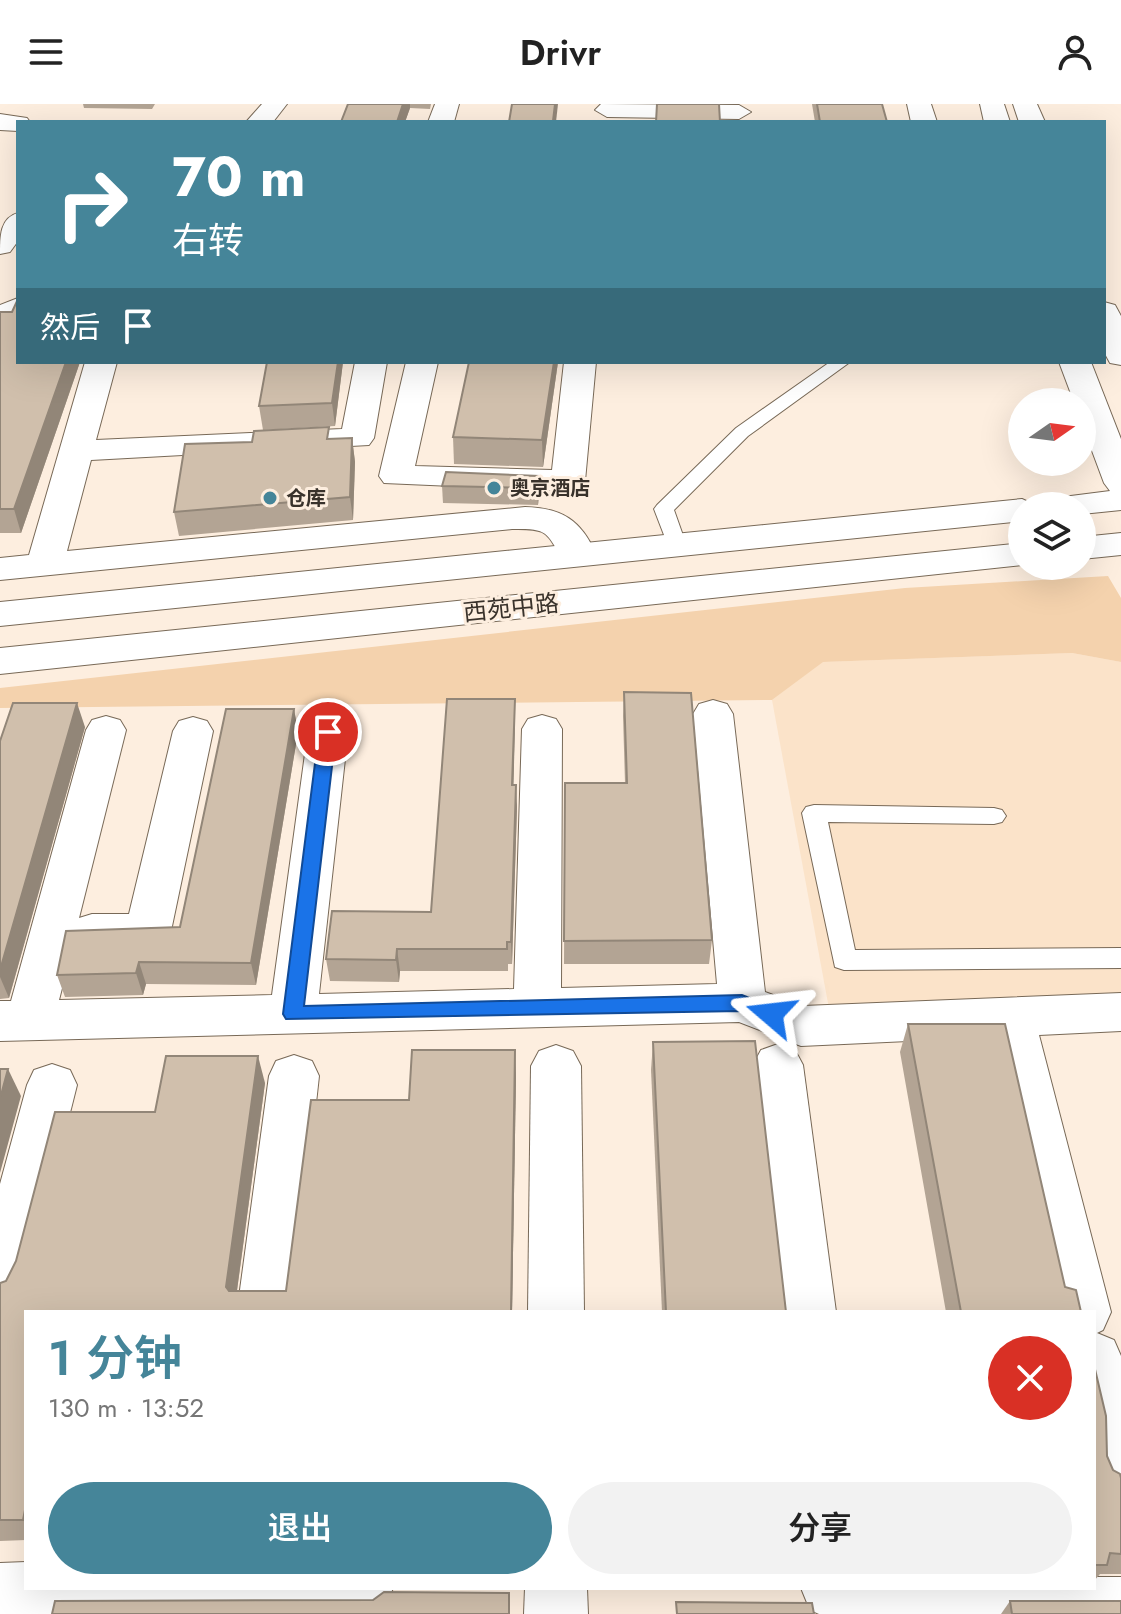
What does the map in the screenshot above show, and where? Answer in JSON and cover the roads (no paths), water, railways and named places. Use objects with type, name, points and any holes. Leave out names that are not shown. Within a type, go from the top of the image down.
[{"type":"street","points":[[261,120],[275,104]]},
{"type":"street","points":[[607,112],[739,113]]},
{"type":"street","points":[[0,248],[16,224]]},
{"type":"street","points":[[1106,316],[1121,356]]},
{"type":"street","points":[[45,564],[100,364]]},
{"type":"street","points":[[76,451],[357,438],[371,364]]},
{"type":"street","points":[[422,364],[396,476],[568,481],[580,364]]},
{"type":"street","points":[[1076,364],[1121,483]]},
{"type":"street","points":[[1096,502],[1121,500]]},
{"type":"street","name":"西苑中路","points":[[0,614],[1008,511]]},
{"type":"street","points":[[0,569],[542,517],[561,523],[571,534],[578,554]]},
{"type":"street","points":[[1096,547],[1121,544]]},
{"type":"street","name":"西苑中路","points":[[0,661],[1008,555]]},
{"type":"street","points":[[713,714],[742,1003]]},
{"type":"street","points":[[537,1008],[542,729]]},
{"type":"street","points":[[106,730],[53,932],[15,1021],[742,1003],[801,1026],[1121,1012]]},
{"type":"street","points":[[53,932],[148,931],[193,731]]},
{"type":"street","points":[[293,1014],[328,732]]},
{"type":"street","points":[[1017,1040],[1083,1310]]},
{"type":"street","points":[[778,1065],[808,1310]]},
{"type":"street","points":[[556,1066],[556,1310]]},
{"type":"street","points":[[265,1310],[294,1076]]},
{"type":"street","points":[[0,1284],[52,1085]]},
{"type":"street","points":[[1096,1367],[1121,1470]]},
{"type":"street","points":[[0,1594],[230,1597],[333,1590]]},
{"type":"street","points":[[556,1590],[556,1614]]},
{"type":"street","points":[[840,1595],[966,1606],[1121,1609]]},
{"type":"lane","points":[[676,544],[664,509],[742,432],[838,364]]},
{"type":"lane","points":[[994,816],[814,813],[844,960],[1121,958]]},
{"type":"place","name":"奥京酒店","points":[[494,488]]},
{"type":"place","name":"仓库","points":[[270,498]]}]
